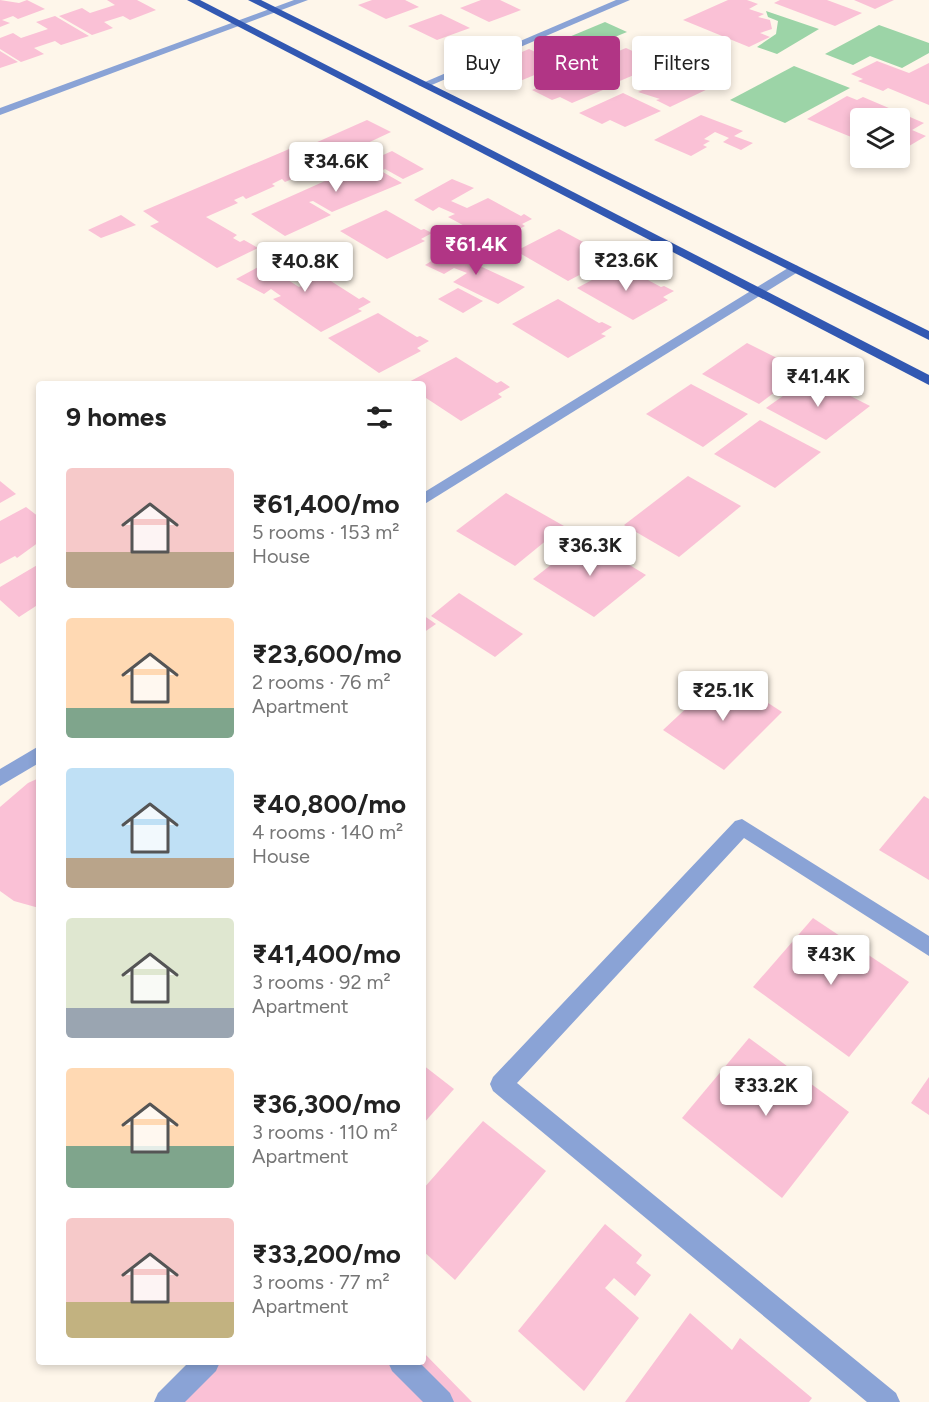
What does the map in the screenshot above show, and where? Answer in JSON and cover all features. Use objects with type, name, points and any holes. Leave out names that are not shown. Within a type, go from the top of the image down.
[{"type":"main road","points":[[192,0],[929,381]]},
{"type":"main road","points":[[253,0],[929,336]]},
{"type":"street","points":[[0,112],[303,0]]},
{"type":"street","points":[[423,85],[625,0]]},
{"type":"street","points":[[426,498],[793,269]]},
{"type":"street","points":[[0,779],[36,755]]},
{"type":"street","points":[[887,1402],[501,1084],[742,827],[929,947]]},
{"type":"street","points":[[167,1402],[204,1365]]},
{"type":"street","points":[[404,1365],[441,1402]]},
{"type":"green space","points":[[766,11],[819,29],[777,54],[757,47],[776,34],[778,21],[768,17]]},
{"type":"green space","points":[[605,22],[627,32],[617,36],[571,36]]},
{"type":"green space","points":[[879,25],[929,43],[929,53],[902,68],[870,56],[853,65],[825,54]]},
{"type":"green space","points":[[794,66],[850,88],[785,123],[730,100]]},
{"type":"building","points":[[0,0],[19,3],[27,0],[45,9],[18,19],[13,16],[2,20],[10,23],[0,27]]},
{"type":"building","points":[[107,0],[137,0],[156,10],[130,20],[123,16],[104,22],[113,28],[92,35],[59,16],[82,8],[90,13],[115,5]]},
{"type":"building","points":[[372,0],[405,0],[419,7],[386,19],[358,5]]},
{"type":"building","points":[[481,0],[500,0],[521,10],[489,22],[460,8]]},
{"type":"building","points":[[728,0],[747,0],[758,4],[749,9],[764,14],[758,17],[770,20],[772,29],[760,33],[770,37],[749,47],[731,40],[731,36],[722,36],[683,20]]},
{"type":"building","points":[[780,0],[827,0],[862,13],[835,26],[774,3]]},
{"type":"building","points":[[854,0],[894,0],[875,9]]},
{"type":"building","points":[[441,14],[470,28],[437,40],[408,26]]},
{"type":"building","points":[[55,16],[89,36],[61,45],[55,41],[34,48],[44,54],[21,62],[0,49],[0,38],[13,33],[21,38],[48,29],[36,22]]},
{"type":"building","points":[[626,48],[632,51],[632,76],[620,81],[620,50]]},
{"type":"building","points":[[529,49],[534,51],[534,75],[522,80],[522,52]]},
{"type":"building","points":[[0,51],[18,62],[0,68]]},
{"type":"building","points":[[877,61],[909,73],[929,63],[929,105],[888,88],[883,91],[858,81],[863,79],[851,74]]},
{"type":"building","points":[[532,90],[603,90],[572,103],[560,97],[552,100]]},
{"type":"building","points":[[642,90],[706,90],[670,107],[656,100],[660,99],[638,92]]},
{"type":"building","points":[[623,93],[661,111],[625,127],[610,120],[602,124],[579,113]]},
{"type":"building","points":[[847,96],[857,100],[863,97],[889,108],[850,108],[850,137],[807,119]]},
{"type":"building","points":[[701,115],[743,131],[734,136],[753,143],[741,150],[723,142],[729,138],[715,132],[704,139],[710,141],[703,145],[707,147],[691,156],[654,140]]},
{"type":"building","points":[[910,117],[924,123],[912,130],[926,136],[910,145]]},
{"type":"building","points":[[367,120],[391,132],[340,156],[315,143]]},
{"type":"building","points":[[301,144],[332,161],[318,167],[314,165],[307,169],[310,171],[285,182],[282,179],[272,184],[275,186],[246,199],[243,196],[234,200],[238,203],[206,217],[237,235],[233,238],[240,242],[244,240],[258,248],[217,268],[150,226],[159,222],[143,211]]},
{"type":"building","points":[[392,151],[424,169],[403,179],[385,169],[381,171],[402,183],[332,212],[313,201],[309,202],[331,215],[285,236],[251,214]]},
{"type":"building","points":[[452,179],[474,188],[451,201],[467,208],[488,198],[521,216],[524,214],[532,219],[522,224],[525,226],[494,242],[448,217],[455,214],[439,207],[433,211],[414,200]]},
{"type":"building","points":[[386,210],[421,230],[432,233],[421,239],[425,241],[387,259],[340,231]]},
{"type":"building","points":[[121,215],[136,225],[101,238],[88,230]]},
{"type":"building","points":[[559,229],[610,254],[599,260],[604,262],[568,281],[516,251]]},
{"type":"building","points":[[456,246],[475,255],[467,260],[525,287],[498,304],[453,282],[467,273],[454,268],[444,274],[425,265]]},
{"type":"building","points":[[284,253],[311,267],[288,280],[299,287],[323,276],[359,299],[363,297],[371,302],[358,309],[362,311],[321,332],[273,299],[281,296],[271,289],[264,294],[236,279]]},
{"type":"building","points":[[620,265],[661,287],[664,286],[674,291],[663,297],[668,300],[633,320],[577,288]]},
{"type":"building","points":[[458,288],[483,301],[463,313],[438,299]]},
{"type":"building","points":[[558,299],[599,323],[602,322],[612,327],[601,334],[606,336],[568,358],[512,324]]},
{"type":"building","points":[[378,313],[417,337],[420,336],[429,341],[417,348],[421,351],[379,373],[328,338]]},
{"type":"building","points":[[747,343],[803,371],[759,404],[702,374]]},
{"type":"building","points":[[456,357],[497,383],[501,381],[510,387],[498,394],[502,397],[461,421],[426,398],[426,381],[411,381]]},
{"type":"building","points":[[811,376],[870,406],[826,440],[766,408]]},
{"type":"building","points":[[691,384],[748,414],[703,447],[646,414]]},
{"type":"building","points":[[760,420],[821,452],[775,488],[714,454]]},
{"type":"building","points":[[688,476],[741,506],[679,557],[624,525]]},
{"type":"building","points":[[0,481],[16,494],[0,503]]},
{"type":"building","points":[[506,493],[564,526],[515,566],[456,531]]},
{"type":"building","points":[[26,507],[36,515],[36,544],[17,558],[15,556],[0,564],[0,521]]},
{"type":"building","points":[[585,538],[646,575],[594,617],[533,579]]},
{"type":"building","points":[[36,566],[36,606],[19,617],[0,600],[0,587]]},
{"type":"building","points":[[459,593],[523,634],[495,657],[431,616]]},
{"type":"building","points":[[426,617],[436,624],[426,631]]},
{"type":"building","points":[[723,674],[782,712],[724,770],[663,730]]},
{"type":"building","points":[[36,779],[36,907],[14,901],[0,891],[0,807],[28,783]]},
{"type":"building","points":[[924,796],[929,799],[929,880],[879,850]]},
{"type":"building","points":[[813,918],[909,982],[849,1057],[753,987]]},
{"type":"building","points":[[749,1038],[849,1112],[782,1198],[682,1118]]},
{"type":"building","points":[[426,1067],[454,1089],[426,1121]]},
{"type":"building","points":[[929,1077],[929,1115],[911,1103]]},
{"type":"building","points":[[483,1121],[546,1171],[455,1280],[426,1254],[426,1186]]},
{"type":"building","points":[[605,1224],[642,1255],[636,1263],[651,1275],[635,1296],[614,1278],[605,1288],[639,1318],[584,1391],[518,1331]]},
{"type":"building","points":[[690,1313],[732,1350],[740,1338],[812,1398],[809,1402],[625,1402]]},
{"type":"building","points":[[426,1355],[472,1402],[171,1402],[208,1365],[426,1365]]}]
